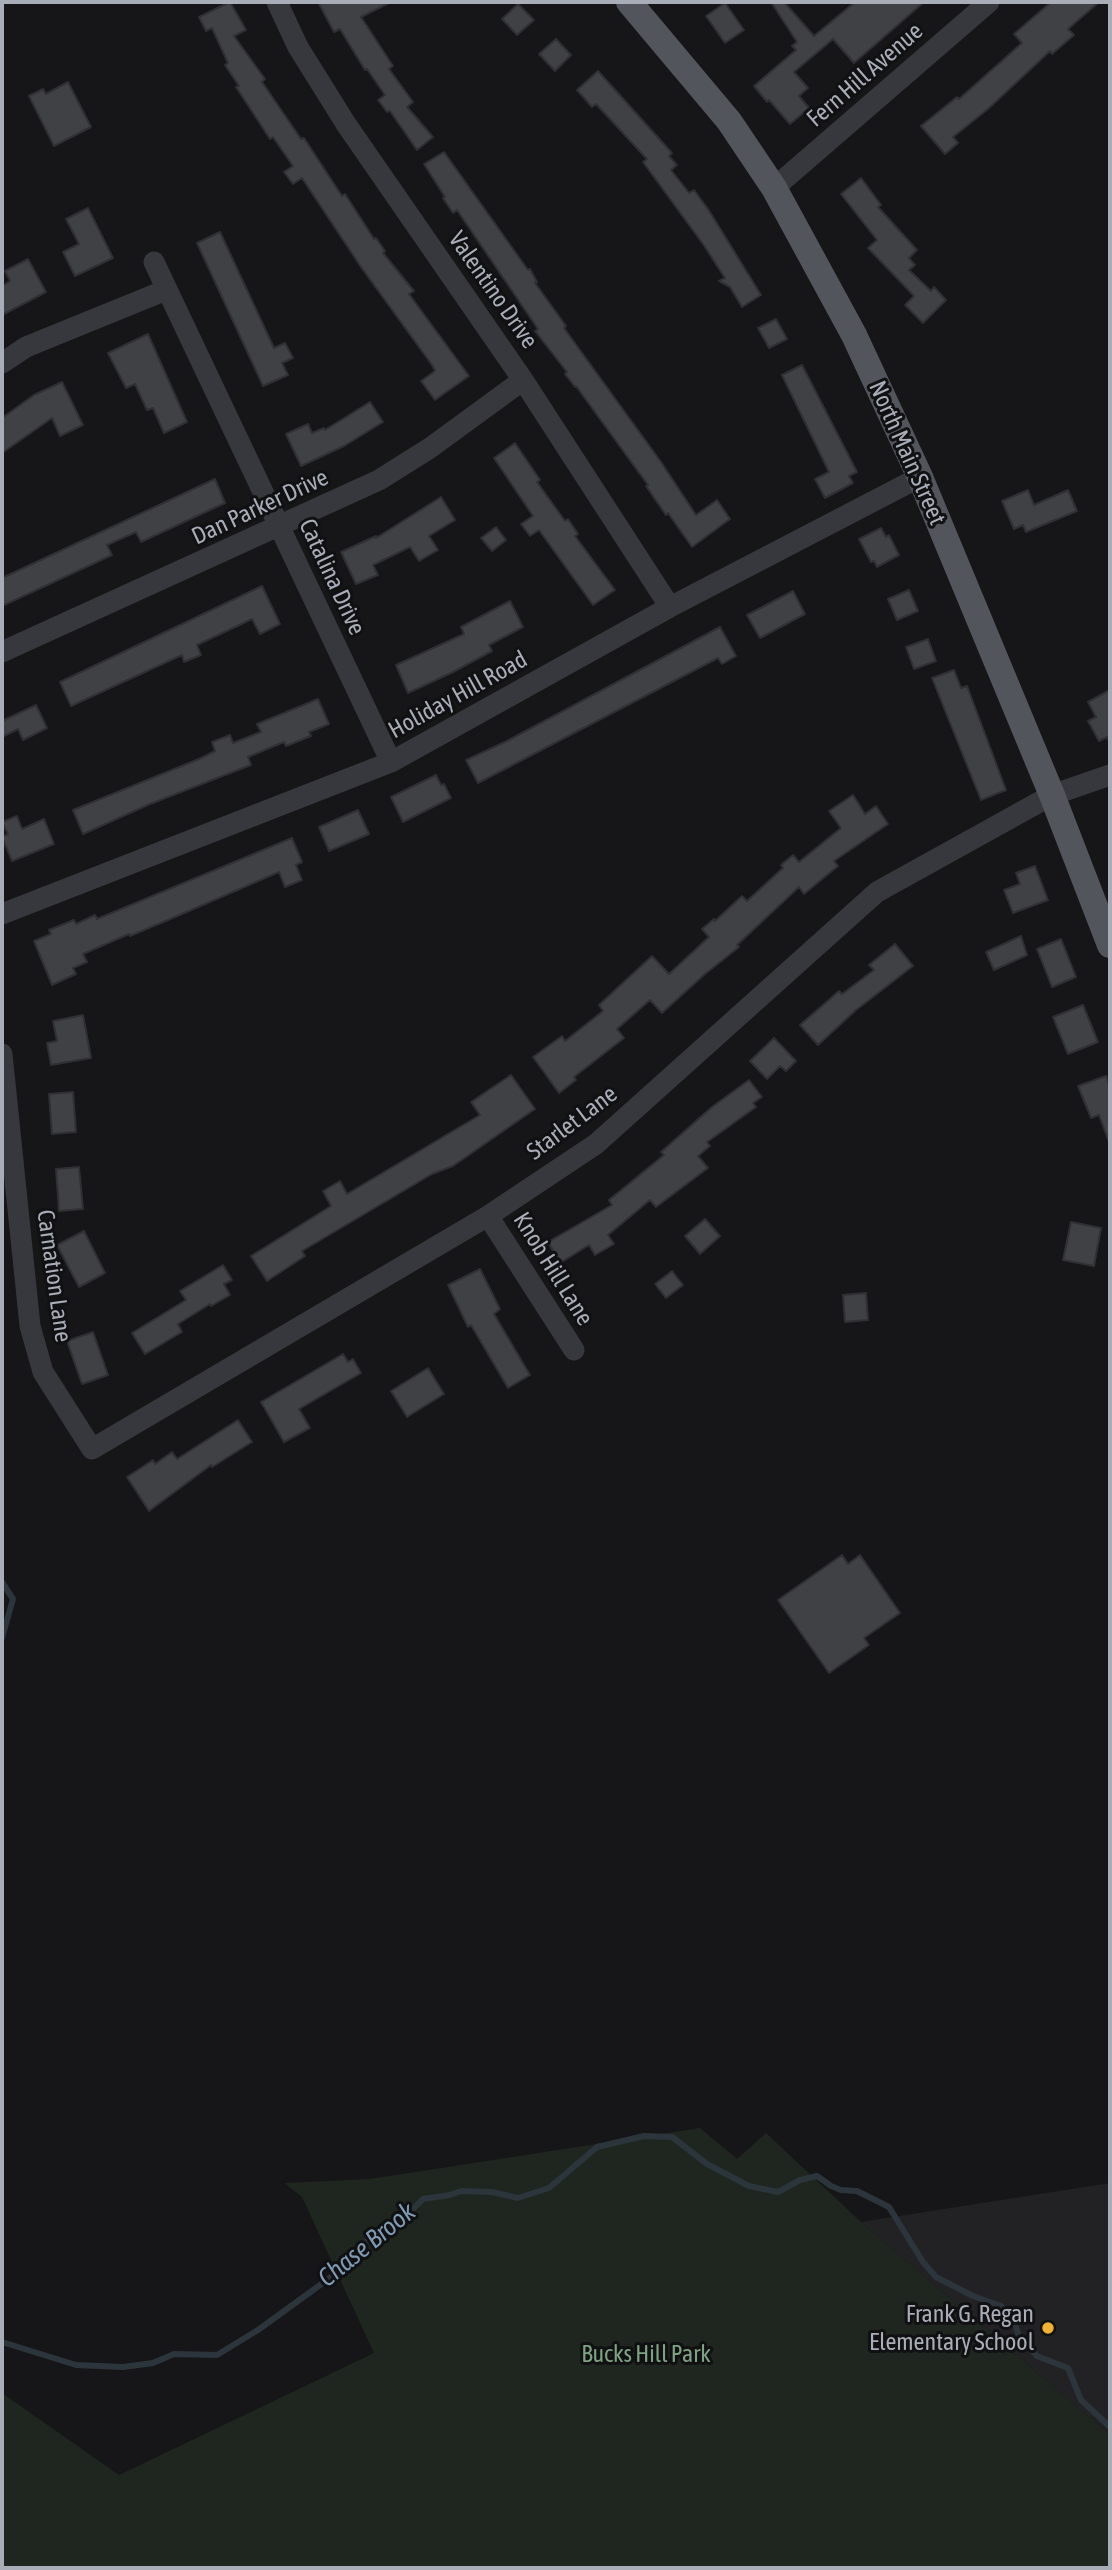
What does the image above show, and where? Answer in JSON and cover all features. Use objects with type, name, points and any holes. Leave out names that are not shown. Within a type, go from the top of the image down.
[{"type":"main road","name":"North Main Street","points":[[629,2],[729,121],[774,188],[854,335],[920,477],[1052,795],[1110,946]]},
{"type":"street","name":"Valentino Drive","points":[[277,2],[298,47],[346,124],[523,380],[670,607]]},
{"type":"street","name":"Fern Hill Avenue","points":[[774,188],[989,2]]},
{"type":"street","name":"Catalina Drive","points":[[154,262],[391,762]]},
{"type":"street","points":[[2,363],[26,347],[166,290]]},
{"type":"street","name":"Dan Parker Drive","points":[[2,652],[379,480],[430,448],[523,380]]},
{"type":"street","name":"Holiday Hill Road","points":[[2,914],[391,762],[670,607],[920,477]]},
{"type":"street","name":"Starlet Lane","points":[[92,1449],[488,1216],[596,1144],[877,892],[1052,795],[1110,775]]},
{"type":"street","name":"Carnation Lane","points":[[2,1054],[30,1326],[43,1372],[92,1449]]},
{"type":"street","name":"Knob Hill Lane","points":[[488,1216],[574,1350]]},
{"type":"shaded area","name":"Frank G. Regan Elementary School","points":[[1110,2183],[1110,2435],[861,2222]]},
{"type":"green space","name":"Bucks Hill Park","points":[[700,2128],[737,2159],[766,2133],[861,2222],[1110,2435],[1110,2568],[2,2568],[2,2393],[119,2475],[374,2353],[302,2197],[284,2183],[370,2179]]},
{"type":"building","points":[[230,2],[246,30],[234,36],[265,79],[262,82],[301,139],[304,138],[342,196],[345,194],[374,239],[376,238],[385,251],[383,253],[414,291],[409,294],[469,376],[435,400],[421,381],[435,371],[432,365],[361,267],[302,178],[293,184],[284,172],[293,166],[273,137],[270,139],[236,87],[239,86],[225,65],[228,63],[212,28],[206,31],[199,17]]},
{"type":"building","points":[[318,2],[391,2],[361,17],[393,66],[389,69],[413,102],[407,107],[433,137],[417,150],[390,111],[387,112],[378,100],[385,95],[367,69],[365,70],[340,29],[334,32]]},
{"type":"building","points":[[771,2],[784,2],[814,36],[855,2],[924,2],[854,63],[833,39],[794,72],[808,88],[799,96],[809,108],[790,124],[754,86],[796,50],[792,46],[797,42]]},
{"type":"building","points":[[1051,2],[1099,2],[1068,29],[1074,35],[1052,54],[1050,51],[988,109],[953,137],[958,143],[945,154],[921,126],[957,97],[959,99],[1022,43],[1014,34]]},
{"type":"building","points":[[725,3],[744,30],[725,43],[706,16]]},
{"type":"building","points":[[518,4],[534,20],[517,35],[502,19]]},
{"type":"building","points":[[556,39],[571,55],[555,71],[539,54]]},
{"type":"building","points":[[598,71],[672,153],[669,156],[677,165],[671,170],[689,193],[694,190],[708,209],[761,295],[742,307],[730,287],[719,281],[725,278],[643,162],[647,159],[596,104],[592,107],[577,90]]},
{"type":"building","points":[[68,82],[91,127],[54,146],[29,96],[43,89],[46,94]]},
{"type":"building","points":[[444,152],[528,270],[530,269],[537,282],[535,283],[566,326],[564,328],[696,515],[717,500],[730,519],[692,547],[668,513],[666,515],[646,486],[648,485],[535,331],[538,329],[457,210],[453,213],[443,198],[445,197],[424,164]]},
{"type":"building","points":[[861,178],[881,205],[878,207],[917,250],[909,258],[915,265],[909,270],[931,291],[934,287],[946,300],[923,323],[905,305],[914,296],[868,248],[877,240],[841,194]]},
{"type":"building","points":[[88,208],[113,258],[75,276],[63,252],[79,244],[66,219]]},
{"type":"building","points":[[220,232],[274,348],[285,343],[293,358],[282,363],[288,375],[263,386],[197,243]]},
{"type":"building","points":[[28,259],[46,292],[2,315],[2,286],[10,281],[5,271]]},
{"type":"building","points":[[776,319],[787,339],[769,348],[758,328]]},
{"type":"building","points":[[148,334],[187,422],[164,433],[153,408],[147,410],[135,384],[126,388],[108,353]]},
{"type":"building","points":[[802,365],[857,472],[849,476],[853,483],[825,498],[815,479],[829,472],[782,375]]},
{"type":"building","points":[[62,382],[83,425],[60,436],[52,418],[2,453],[2,418],[34,395]]},
{"type":"building","points":[[370,402],[383,422],[344,446],[301,466],[286,434],[308,424],[312,433],[324,428],[325,430]]},
{"type":"building","points":[[515,443],[540,480],[537,482],[565,521],[568,519],[578,534],[575,536],[615,590],[593,605],[539,530],[530,536],[521,524],[533,516],[494,458]]},
{"type":"building","points":[[215,479],[225,503],[141,542],[136,532],[107,545],[112,555],[2,606],[2,578]]},
{"type":"building","points":[[1028,490],[1034,505],[1068,490],[1077,511],[1026,532],[1023,525],[1014,529],[1002,501]]},
{"type":"building","points":[[441,497],[455,520],[429,536],[438,550],[419,561],[410,547],[373,565],[378,575],[356,584],[341,552],[376,538]]},
{"type":"building","points":[[496,527],[506,540],[492,551],[481,538]]},
{"type":"building","points":[[881,528],[886,537],[889,535],[899,555],[877,567],[874,561],[871,562],[859,539]]},
{"type":"building","points":[[262,586],[280,624],[260,634],[252,619],[197,645],[201,655],[184,662],[182,655],[71,706],[60,682]]},
{"type":"building","points":[[909,590],[918,611],[897,620],[888,599]]},
{"type":"building","points":[[793,591],[805,614],[760,638],[747,615]]},
{"type":"building","points":[[510,601],[523,627],[489,645],[492,651],[408,693],[396,665],[464,634],[461,627]]},
{"type":"building","points":[[720,627],[736,656],[722,664],[718,658],[478,783],[466,760],[507,741]]},
{"type":"building","points":[[928,639],[936,661],[914,669],[906,647]]},
{"type":"building","points":[[954,670],[961,688],[967,686],[1006,790],[981,800],[932,678]]},
{"type":"building","points":[[1110,690],[1110,743],[1107,737],[1099,741],[1088,721],[1096,717],[1088,702]]},
{"type":"building","points":[[318,699],[329,724],[309,732],[311,736],[286,746],[284,742],[248,757],[251,765],[150,804],[83,834],[73,810],[199,759],[215,751],[212,742],[230,735],[233,743],[261,732],[257,724]]},
{"type":"building","points":[[36,705],[47,728],[23,740],[18,729],[2,737],[2,721]]},
{"type":"building","points":[[436,775],[451,798],[403,822],[391,797]]},
{"type":"building","points":[[853,795],[865,814],[876,806],[888,824],[834,861],[838,866],[804,894],[799,887],[737,945],[739,947],[662,1013],[650,1000],[617,1029],[624,1038],[574,1077],[576,1080],[559,1093],[533,1057],[562,1036],[565,1041],[603,1011],[599,1005],[652,956],[669,974],[709,937],[702,929],[714,919],[715,921],[742,896],[747,901],[783,868],[781,865],[793,855],[799,862],[841,828],[829,811]]},
{"type":"building","points":[[358,810],[369,834],[329,851],[319,827]]},
{"type":"building","points":[[17,816],[22,829],[44,819],[54,844],[12,861],[2,837],[8,834],[2,822]]},
{"type":"building","points":[[292,838],[302,862],[296,865],[302,880],[285,887],[279,872],[130,936],[129,934],[83,954],[87,962],[73,968],[76,974],[52,985],[34,941],[51,934],[49,930],[74,920],[76,924],[95,915],[97,919]]},
{"type":"building","points":[[1035,866],[1048,900],[1013,913],[1004,890],[1020,884],[1016,873]]},
{"type":"building","points":[[1021,936],[1027,955],[994,970],[986,952]]},
{"type":"building","points":[[1061,939],[1076,977],[1052,987],[1037,949]]},
{"type":"building","points":[[895,944],[913,966],[856,1010],[818,1045],[800,1025],[839,991],[842,994],[874,970],[869,965]]},
{"type":"building","points":[[1083,1005],[1098,1042],[1068,1054],[1053,1017]]},
{"type":"building","points":[[83,1015],[91,1058],[51,1065],[47,1043],[57,1041],[53,1021]]},
{"type":"building","points":[[774,1038],[796,1061],[786,1071],[780,1066],[767,1079],[750,1061]]},
{"type":"building","points":[[511,1075],[535,1109],[453,1166],[432,1174],[302,1251],[305,1256],[267,1281],[251,1256],[331,1206],[323,1191],[340,1181],[347,1194],[480,1115],[471,1102]]},
{"type":"building","points":[[1106,1076],[1110,1088],[1109,1142],[1099,1115],[1091,1118],[1078,1086]]},
{"type":"building","points":[[749,1080],[762,1097],[753,1103],[756,1107],[707,1142],[710,1146],[698,1156],[708,1168],[656,1207],[650,1200],[608,1235],[614,1244],[595,1255],[589,1245],[560,1263],[548,1242],[612,1205],[609,1200],[664,1155],[661,1152],[712,1107]]},
{"type":"building","points":[[73,1092],[76,1132],[52,1134],[49,1094]]},
{"type":"building","points":[[79,1167],[83,1209],[59,1211],[56,1169]]},
{"type":"building","points":[[705,1219],[720,1236],[700,1254],[685,1236]]},
{"type":"building","points":[[1071,1222],[1101,1228],[1094,1266],[1063,1260]]},
{"type":"building","points":[[84,1231],[105,1273],[79,1287],[57,1245]]},
{"type":"building","points":[[223,1265],[232,1280],[224,1284],[230,1295],[178,1324],[182,1332],[145,1354],[132,1333],[186,1300],[180,1291]]},
{"type":"building","points":[[480,1269],[500,1309],[494,1314],[530,1375],[508,1388],[471,1325],[468,1327],[448,1285]]},
{"type":"building","points":[[672,1271],[683,1285],[666,1298],[655,1284]]},
{"type":"building","points":[[866,1293],[868,1320],[845,1322],[843,1295]]},
{"type":"building","points":[[93,1332],[108,1375],[82,1384],[67,1341]]},
{"type":"building","points":[[343,1354],[348,1362],[353,1359],[361,1373],[299,1409],[310,1428],[284,1442],[261,1402]]},
{"type":"building","points":[[428,1368],[444,1394],[407,1417],[391,1391]]},
{"type":"building","points":[[238,1420],[252,1442],[212,1467],[211,1465],[149,1511],[127,1477],[153,1460],[155,1464],[172,1452],[177,1459]]},
{"type":"building","points":[[842,1555],[848,1564],[860,1555],[900,1613],[864,1638],[869,1645],[829,1673],[778,1600]]},
{"type":"waterway","name":"Chase Brook","points":[[2,1582],[13,1599],[2,1638]]},
{"type":"waterway","name":"Chase Brook","points":[[2,2342],[76,2365],[123,2367],[153,2363],[174,2354],[217,2355],[258,2330],[338,2272],[349,2263],[374,2232],[404,2218],[423,2199],[461,2191],[492,2192],[518,2198],[549,2188],[597,2147],[644,2136],[672,2137],[707,2164],[749,2186],[778,2192],[800,2180],[817,2176],[831,2186],[857,2191],[889,2207],[923,2262],[936,2277],[973,2296],[1001,2306],[1013,2317],[1019,2337],[1037,2356],[1068,2368],[1081,2400],[1110,2427]]},
{"type":"place","name":"Frank G. Regan Elementary School","points":[[1048,2328]]}]
